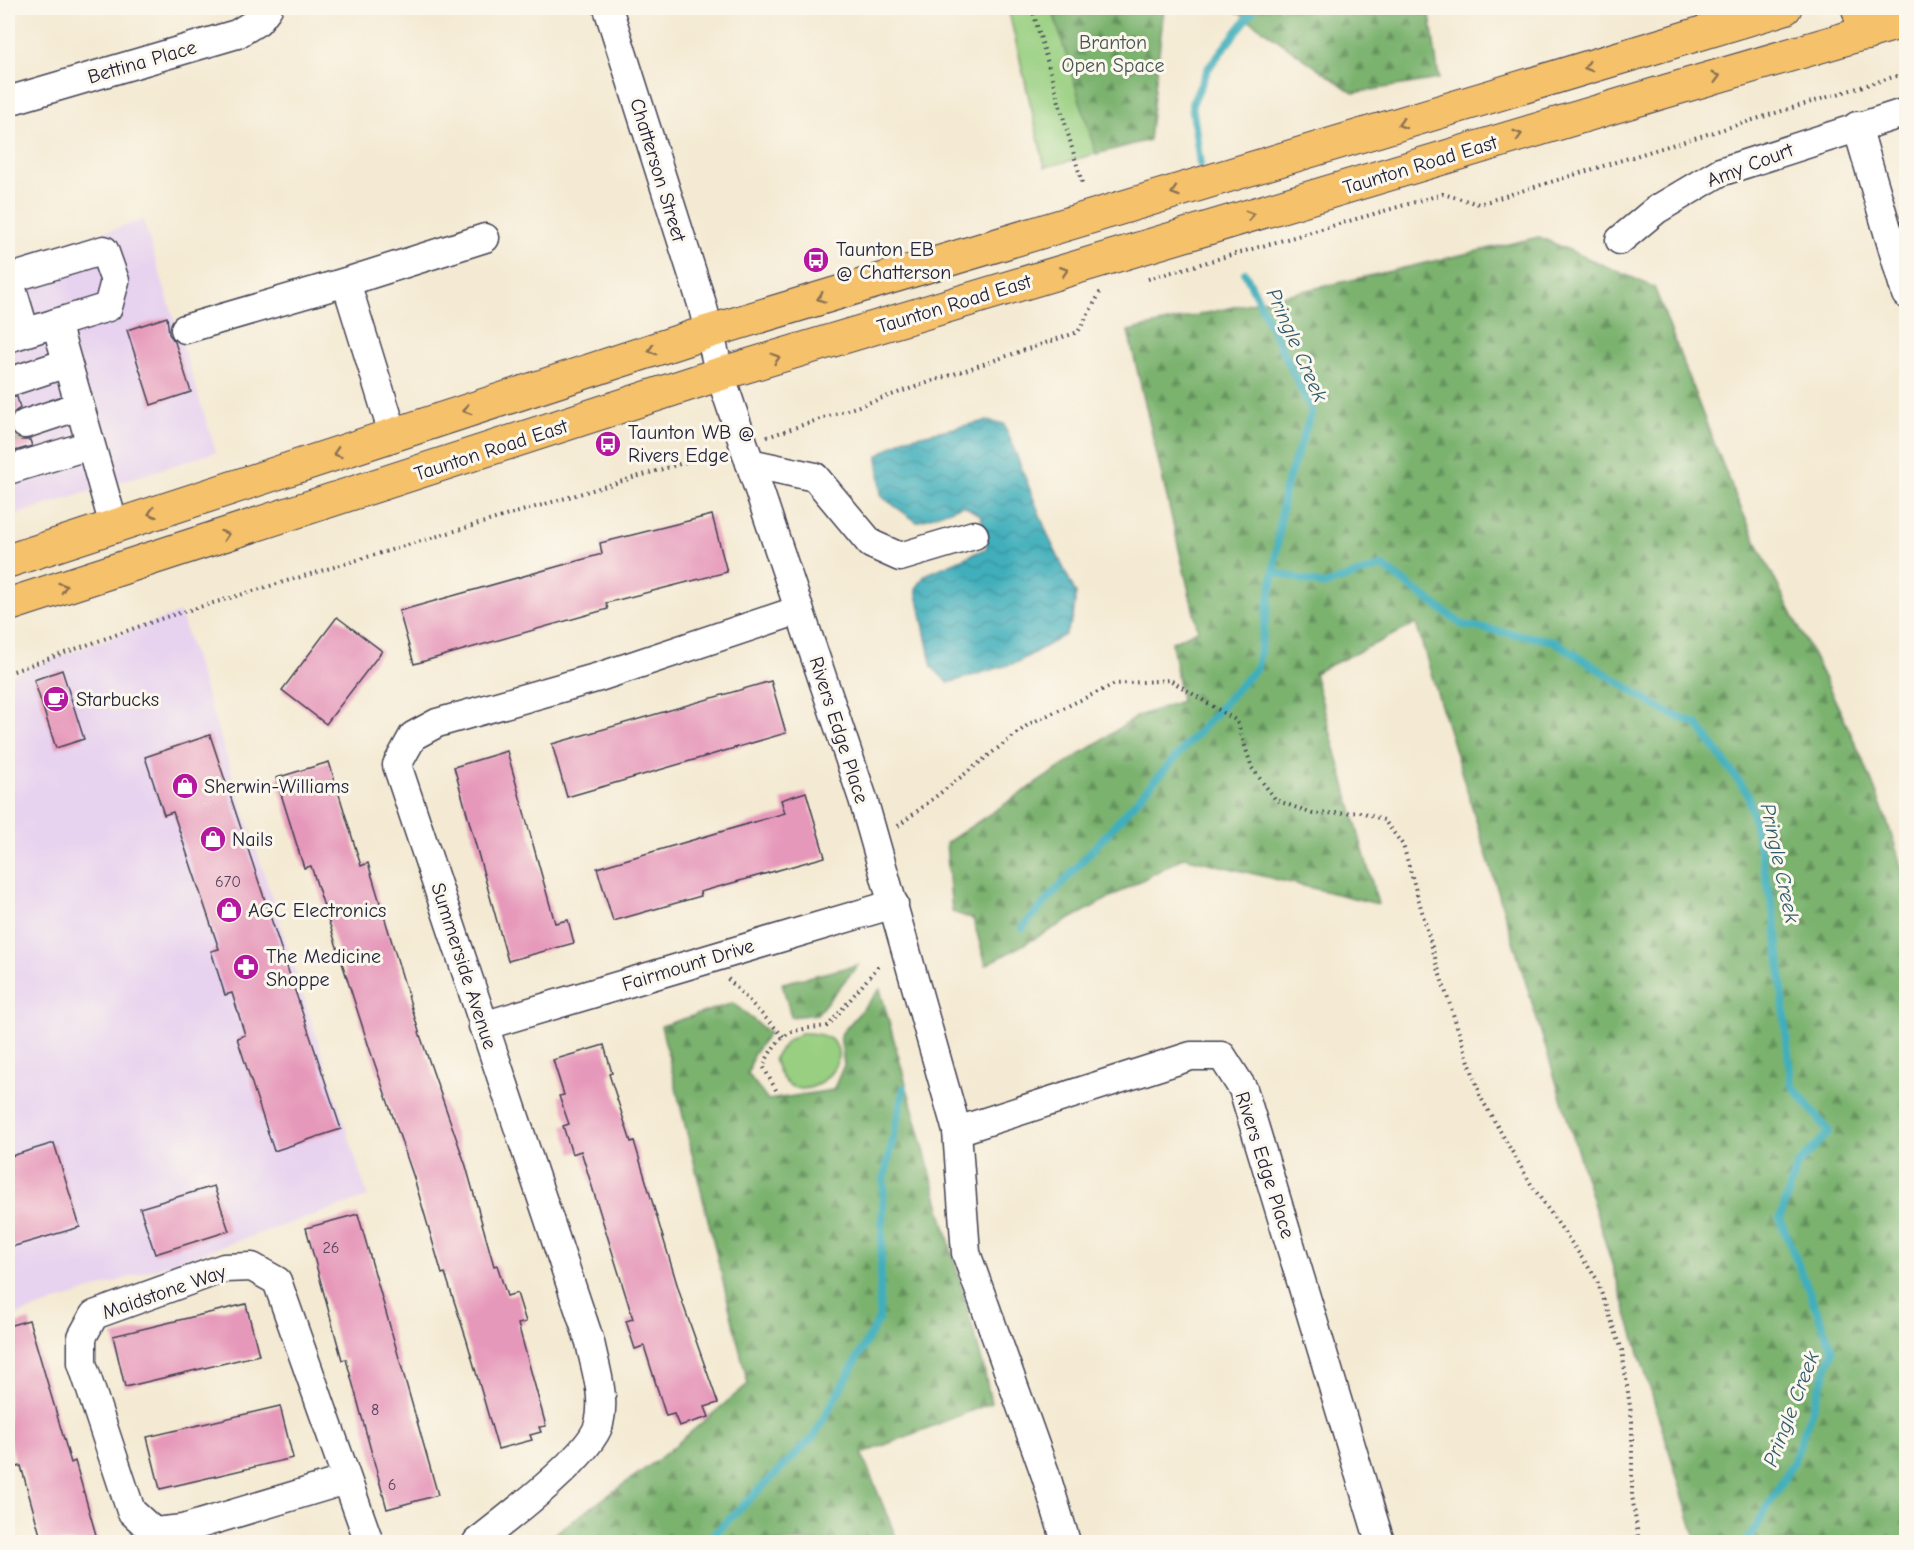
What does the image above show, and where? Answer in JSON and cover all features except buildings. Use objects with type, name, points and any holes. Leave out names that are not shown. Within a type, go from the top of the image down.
[{"type":"main road","points":[[8,561],[708,332],[1785,8]]},
{"type":"main road","name":"Taunton Road East","points":[[8,605],[720,374],[1660,93],[1862,21],[1906,21]]},
{"type":"main road","points":[[1644,51],[1660,93]]},
{"type":"street","name":"Bettina Place","points":[[8,101],[237,34],[258,21],[268,8]]},
{"type":"street","name":"Chatterson Street","points":[[608,8],[702,304],[708,332]]},
{"type":"street","name":"Amy Court","points":[[1620,240],[1656,210],[1720,172],[1906,112]]},
{"type":"street","points":[[1857,126],[1906,294]]},
{"type":"street","points":[[185,328],[346,282],[485,238]]},
{"type":"street","points":[[104,250],[115,280],[108,307],[56,323],[16,335],[8,279],[104,250]]},
{"type":"street","points":[[346,282],[393,435]]},
{"type":"street","points":[[56,323],[114,526]]},
{"type":"street","name":"Rivers Edge Place","points":[[708,332],[876,843],[957,1131],[966,1253],[1046,1476],[1066,1542]]},
{"type":"street","points":[[12,381],[67,363]]},
{"type":"street","points":[[25,424],[79,406]]},
{"type":"street","points":[[8,470],[90,445]]},
{"type":"street","points":[[747,454],[814,477],[871,544],[900,557],[974,535]]},
{"type":"street","name":"Summerside Avenue","points":[[477,1542],[571,1464],[599,1426],[602,1396],[590,1342],[398,765],[413,736],[437,723],[599,677],[799,610]]},
{"type":"street","name":"Fairmount Drive","points":[[483,1026],[894,904]]},
{"type":"street","name":"Rivers Edge Place","points":[[957,1131],[1191,1056],[1222,1056],[1243,1089],[1380,1542]]},
{"type":"street","name":"Maidstone Way","points":[[346,1479],[183,1529],[154,1532],[131,1511],[82,1364],[82,1337],[94,1315],[224,1268],[252,1267],[277,1281],[369,1542]]},
{"type":"path","points":[[1032,8],[1083,186]]},
{"type":"path","points":[[1146,280],[1443,194],[1479,204],[1906,73]]},
{"type":"path","points":[[8,673],[166,617],[747,454],[1078,332],[1100,293],[1112,290]]},
{"type":"path","points":[[876,843],[1029,724],[1115,684],[1170,680],[1237,721],[1252,768],[1276,800],[1313,814],[1361,812],[1384,820],[1403,845],[1440,975],[1481,1098],[1532,1186],[1596,1278],[1622,1350],[1632,1421],[1632,1495],[1639,1542]]},
{"type":"path","points":[[776,1090],[763,1066],[774,1043],[796,1029],[828,1026],[903,938]]},
{"type":"path","points":[[708,959],[784,1037]]},
{"type":"shaded area","points":[[143,220],[216,452],[8,517],[8,262]]},
{"type":"shaded area","points":[[180,612],[368,1197],[8,1318],[8,676]]},
{"type":"green space","points":[[1008,8],[1052,8],[1096,154],[1045,167]]},
{"type":"green space","name":"Branton Open Space","points":[[1052,8],[1164,8],[1149,140],[1096,154]]},
{"type":"green space","points":[[1232,8],[1429,8],[1439,79],[1353,93]]},
{"type":"green space","points":[[1539,237],[1654,287],[1744,515],[1855,742],[1892,836],[1906,884],[1906,1542],[1697,1542],[1416,624],[1314,673],[1378,904],[1184,857],[986,965],[973,919],[952,912],[946,843],[1138,716],[1181,701],[1172,642],[1198,630],[1128,331]]},
{"type":"green space","points":[[858,965],[817,1014],[791,1017],[782,983]]},
{"type":"green space","points":[[880,989],[984,1369],[991,1403],[862,1454],[898,1542],[543,1542],[660,1458],[748,1384],[661,1026],[733,1003],[769,1033],[753,1055],[748,1074],[768,1100],[833,1090],[844,1065],[840,1035]]},
{"type":"green space","points":[[801,1033],[826,1037],[837,1048],[837,1062],[828,1076],[815,1086],[799,1089],[785,1081],[774,1058],[787,1041]]},
{"type":"water","points":[[986,421],[1004,424],[1049,538],[1076,594],[1073,618],[1065,635],[1018,662],[948,683],[932,667],[916,589],[925,575],[987,548],[981,516],[963,505],[917,522],[881,496],[878,456],[903,439]]},
{"type":"waterway","name":"Pringle Creek","points":[[1200,164],[1192,104],[1209,67],[1255,8]]},
{"type":"waterway","points":[[1022,928],[1257,667],[1274,572],[1284,491],[1312,411],[1245,273]]},
{"type":"waterway","name":"Pringle Creek","points":[[1274,572],[1324,585],[1382,566],[1463,625],[1554,641],[1666,712],[1697,724],[1748,794],[1776,924],[1791,1084],[1829,1132],[1797,1166],[1780,1219],[1833,1351],[1793,1463],[1747,1542]]},
{"type":"waterway","points":[[706,1542],[814,1436],[879,1319],[884,1179],[904,1088]]},
{"type":"tunnel","points":[[8,429],[25,424]]},
{"type":"place","name":"Taunton EB @ Chatterson","points":[[816,260]]},
{"type":"place","name":"Taunton WB @ Rivers Edge","points":[[608,444]]},
{"type":"place","name":"Starbucks","points":[[56,699]]},
{"type":"place","name":"Sherwin-Williams","points":[[185,786]]},
{"type":"place","name":"Nails","points":[[213,839]]},
{"type":"place","name":"AGC Electronics","points":[[229,910]]},
{"type":"place","name":"The Medicine Shoppe","points":[[246,967]]}]
